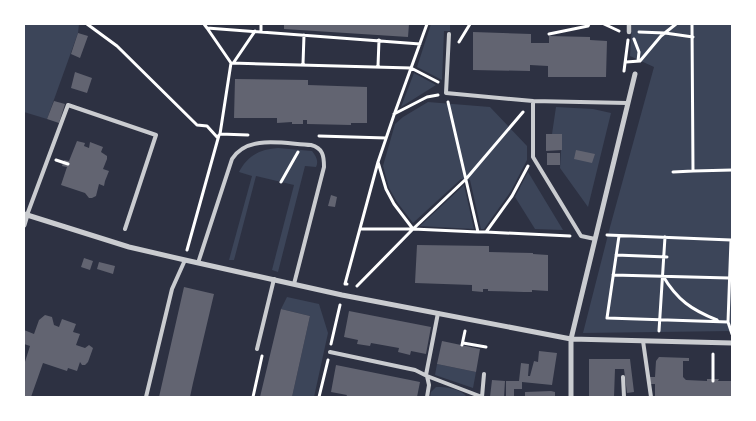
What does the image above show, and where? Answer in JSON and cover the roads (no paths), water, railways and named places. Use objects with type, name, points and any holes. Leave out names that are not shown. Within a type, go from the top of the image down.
[{"type":"street","points":[[629,34],[630,24]]},
{"type":"street","points":[[572,397],[571,339],[635,74]]},
{"type":"street","points":[[24,225],[26,214],[129,247],[184,260],[294,284],[571,339],[732,343]]},
{"type":"lane","points":[[448,34],[446,93],[533,101],[628,104]]},
{"type":"lane","points":[[533,101],[533,156],[581,236],[596,236]]},
{"type":"lane","points":[[26,214],[68,105],[156,135],[125,228]]},
{"type":"lane","points":[[198,263],[232,159],[237,151],[251,144],[317,147],[322,151],[324,167],[294,284]]},
{"type":"lane","points":[[146,397],[172,289],[184,260]]},
{"type":"lane","points":[[257,349],[274,279]]},
{"type":"lane","points":[[427,397],[429,385],[427,376],[438,313]]},
{"type":"lane","points":[[642,341],[651,397]]},
{"type":"lane","points":[[330,352],[416,370],[482,397],[484,374]]},
{"type":"lane","points":[[623,377],[624,397]]}]
